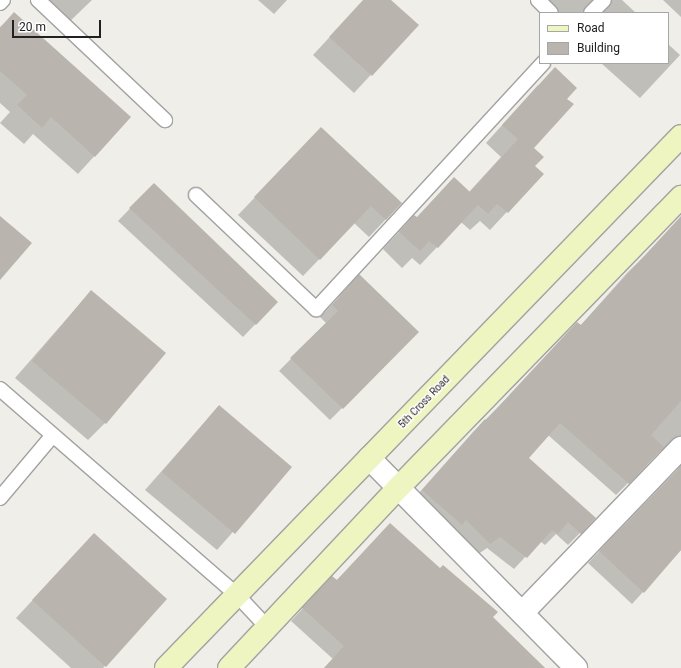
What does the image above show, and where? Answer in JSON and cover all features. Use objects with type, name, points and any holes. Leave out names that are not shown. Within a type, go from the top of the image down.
[{"type":"street","name":"5th Cross Road","points":[[166,668],[681,136]]},
{"type":"street","points":[[229,668],[399,487],[681,197]]},
{"type":"street","points":[[523,612],[681,448]]},
{"type":"street","points":[[369,458],[523,612],[576,668]]},
{"type":"lane","points":[[0,3],[3,0]]},
{"type":"lane","points":[[38,0],[166,120]]},
{"type":"lane","points":[[538,0],[550,12]]},
{"type":"lane","points":[[592,12],[604,0]]},
{"type":"lane","points":[[196,195],[316,309],[543,64]]},
{"type":"lane","points":[[0,389],[237,595],[267,627]]},
{"type":"lane","points":[[0,498],[53,435]]},
{"type":"building","points":[[363,0],[391,0],[419,25],[372,76],[329,37]]},
{"type":"building","points":[[14,12],[131,117],[95,157],[51,117],[42,128],[17,105],[27,95],[0,71],[0,28]]},
{"type":"building","points":[[555,67],[577,88],[567,99],[574,104],[534,148],[544,157],[535,166],[544,174],[508,213],[497,204],[488,214],[478,205],[438,248],[429,241],[420,251],[399,232],[414,215],[417,217],[454,177],[470,192],[518,139],[502,125]]},
{"type":"building","points":[[321,127],[402,203],[386,220],[371,206],[320,260],[254,197]]},
{"type":"building","points":[[154,183],[278,302],[256,325],[129,208]]},
{"type":"building","points":[[0,216],[32,243],[0,280]]},
{"type":"building","points":[[681,216],[681,401],[651,435],[664,447],[629,484],[560,423],[529,458],[596,518],[581,534],[568,522],[558,534],[552,530],[527,558],[500,537],[490,544],[466,520],[462,525],[422,490],[485,419],[486,420],[577,322],[581,325]]},
{"type":"building","points":[[359,274],[419,332],[343,409],[290,358],[338,311],[332,305]]},
{"type":"building","points":[[91,290],[166,353],[106,424],[32,361]]},
{"type":"building","points":[[219,405],[292,467],[235,534],[162,472]]},
{"type":"building","points":[[681,466],[681,550],[644,593],[599,551]]},
{"type":"building","points":[[390,523],[440,568],[443,565],[498,612],[493,617],[545,668],[324,668],[344,646],[302,608],[332,576],[337,580]]},
{"type":"building","points":[[94,533],[167,599],[106,667],[32,600]]}]
